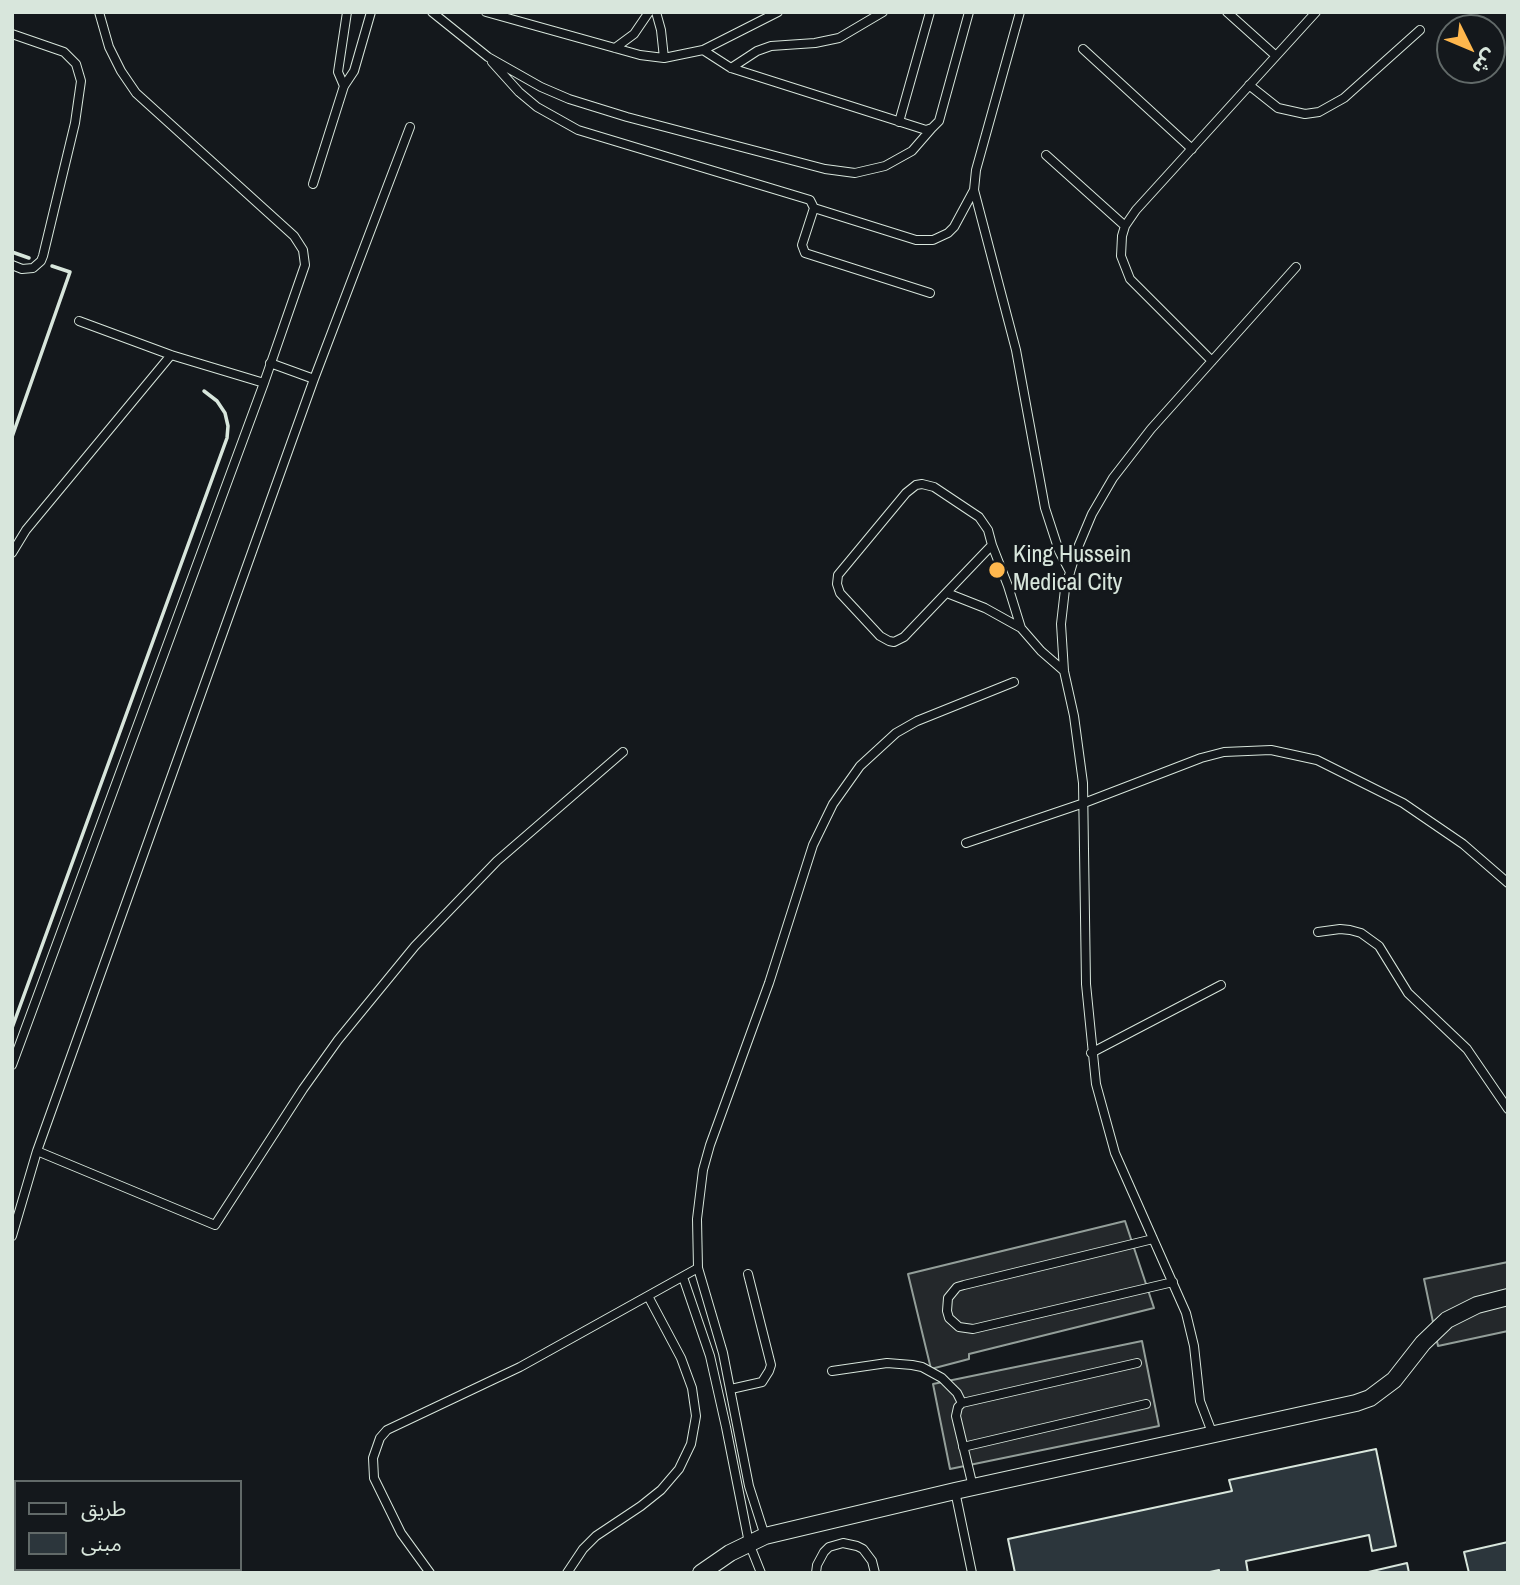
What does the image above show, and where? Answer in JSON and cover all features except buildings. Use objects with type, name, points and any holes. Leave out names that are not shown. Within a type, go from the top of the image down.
[{"type":"street","points":[[701,1573],[765,1536],[955,1491],[1342,1407],[1370,1398],[1394,1380],[1423,1343],[1447,1320],[1477,1305],[1508,1297]]},
{"type":"lane","points":[[12,1065],[303,272],[304,257],[299,243],[136,93],[109,47],[99,12]]},
{"type":"lane","points":[[344,86],[338,72],[346,12]]},
{"type":"lane","points":[[313,184],[344,86],[354,71],[371,12]]},
{"type":"lane","points":[[432,12],[488,57],[541,87],[598,109],[840,172],[871,170],[899,160],[923,140],[941,116],[969,12]]},
{"type":"lane","points":[[486,12],[640,55],[664,58],[703,50],[778,12]]},
{"type":"lane","points":[[615,48],[634,34],[649,12]]},
{"type":"lane","points":[[656,12],[664,58]]},
{"type":"lane","points":[[731,68],[757,51],[771,46],[815,43],[839,38],[883,12]]},
{"type":"lane","points":[[899,122],[930,12]]},
{"type":"lane","points":[[1020,12],[976,170],[974,190],[1016,350],[1045,508],[1059,551],[1070,572]]},
{"type":"lane","points":[[1227,12],[1276,56]]},
{"type":"lane","points":[[1212,361],[1130,279],[1121,256],[1125,226],[1136,210],[1316,12]]},
{"type":"lane","points":[[1249,85],[1278,108],[1304,114],[1319,111],[1344,97],[1420,30]]},
{"type":"lane","points":[[12,34],[64,52],[76,64],[81,81],[69,154],[43,256],[33,268],[22,269],[12,265]]},
{"type":"lane","points":[[1083,49],[1192,149]]},
{"type":"lane","points":[[703,50],[731,68],[920,129],[932,128]]},
{"type":"lane","points":[[488,57],[519,92],[547,113],[578,130],[807,198],[814,208],[802,245],[805,253],[930,293]]},
{"type":"lane","points":[[12,1236],[37,1151],[314,379],[410,127]]},
{"type":"lane","points":[[1046,155],[1125,226]]},
{"type":"lane","points":[[814,208],[916,240],[933,240],[941,238],[954,227],[974,190]]},
{"type":"lane","points":[[1213,1435],[1200,1401],[1191,1329],[1173,1282],[1115,1153],[1096,1084],[1086,984],[1084,803],[1078,738],[1064,671],[1062,624],[1070,572],[1088,523],[1113,478],[1152,429],[1296,267]]},
{"type":"lane","points":[[79,321],[170,355],[264,383]]},
{"type":"lane","points":[[12,553],[26,530],[170,355]]},
{"type":"lane","points":[[270,363],[314,379]]},
{"type":"lane","points":[[992,545],[904,637],[894,642],[880,636],[840,593],[837,584],[838,575],[906,493],[922,484],[934,487],[979,517],[988,530],[1021,628]]},
{"type":"lane","points":[[947,593],[985,608],[1021,628],[1041,651],[1064,671]]},
{"type":"lane","points":[[765,1536],[749,1486],[731,1389],[698,1268],[698,1207],[710,1145],[769,983],[813,845],[833,804],[860,766],[896,733],[917,721],[1014,682]]},
{"type":"lane","points":[[966,843],[1084,803],[1178,766],[1224,752],[1271,750],[1328,765],[1403,803],[1463,844],[1508,883]]},
{"type":"lane","points":[[37,1151],[215,1225],[303,1089],[338,1040],[407,955],[497,861],[540,821],[623,752]]},
{"type":"lane","points":[[1318,932],[1328,929],[1350,930],[1379,946],[1408,993],[1467,1049],[1508,1109]]},
{"type":"lane","points":[[1091,1053],[1221,985]]},
{"type":"lane","points":[[1153,1239],[957,1287],[948,1298],[949,1318],[959,1327],[973,1329],[1173,1282]]},
{"type":"lane","points":[[430,1573],[401,1533],[374,1478],[373,1458],[380,1438],[396,1424],[520,1367],[698,1268]]},
{"type":"lane","points":[[731,1389],[762,1382],[771,1365],[748,1275]]},
{"type":"lane","points":[[683,1277],[719,1391],[749,1543],[761,1573]]},
{"type":"lane","points":[[567,1573],[583,1549],[596,1536],[661,1490],[679,1469],[691,1444],[696,1416],[692,1388],[681,1358],[648,1296]]},
{"type":"lane","points":[[832,1371],[887,1363],[912,1365],[942,1378],[957,1393],[962,1403]]},
{"type":"lane","points":[[973,1487],[956,1416],[958,1406],[1136,1363]]},
{"type":"lane","points":[[963,1447],[1146,1404]]},
{"type":"lane","points":[[955,1491],[972,1573]]},
{"type":"lane","points":[[816,1573],[817,1564],[824,1552],[829,1547],[843,1543],[858,1545],[863,1549],[872,1561],[875,1573]]},
{"type":"shaded area","points":[[1125,1221],[1154,1308],[969,1354],[969,1359],[931,1369],[908,1274]]},
{"type":"shaded area","points":[[1508,1262],[1508,1331],[1438,1346],[1424,1279]]},
{"type":"shaded area","points":[[1142,1341],[1159,1426],[950,1469],[933,1384]]},
{"type":"wall","points":[[12,252],[29,258]]},
{"type":"wall","points":[[12,437],[70,272],[52,266]]},
{"type":"wall","points":[[12,1028],[227,438],[225,413],[217,401],[204,391]]},
{"type":"place","name":"King Hussein Medical City","points":[[997,570]]}]
